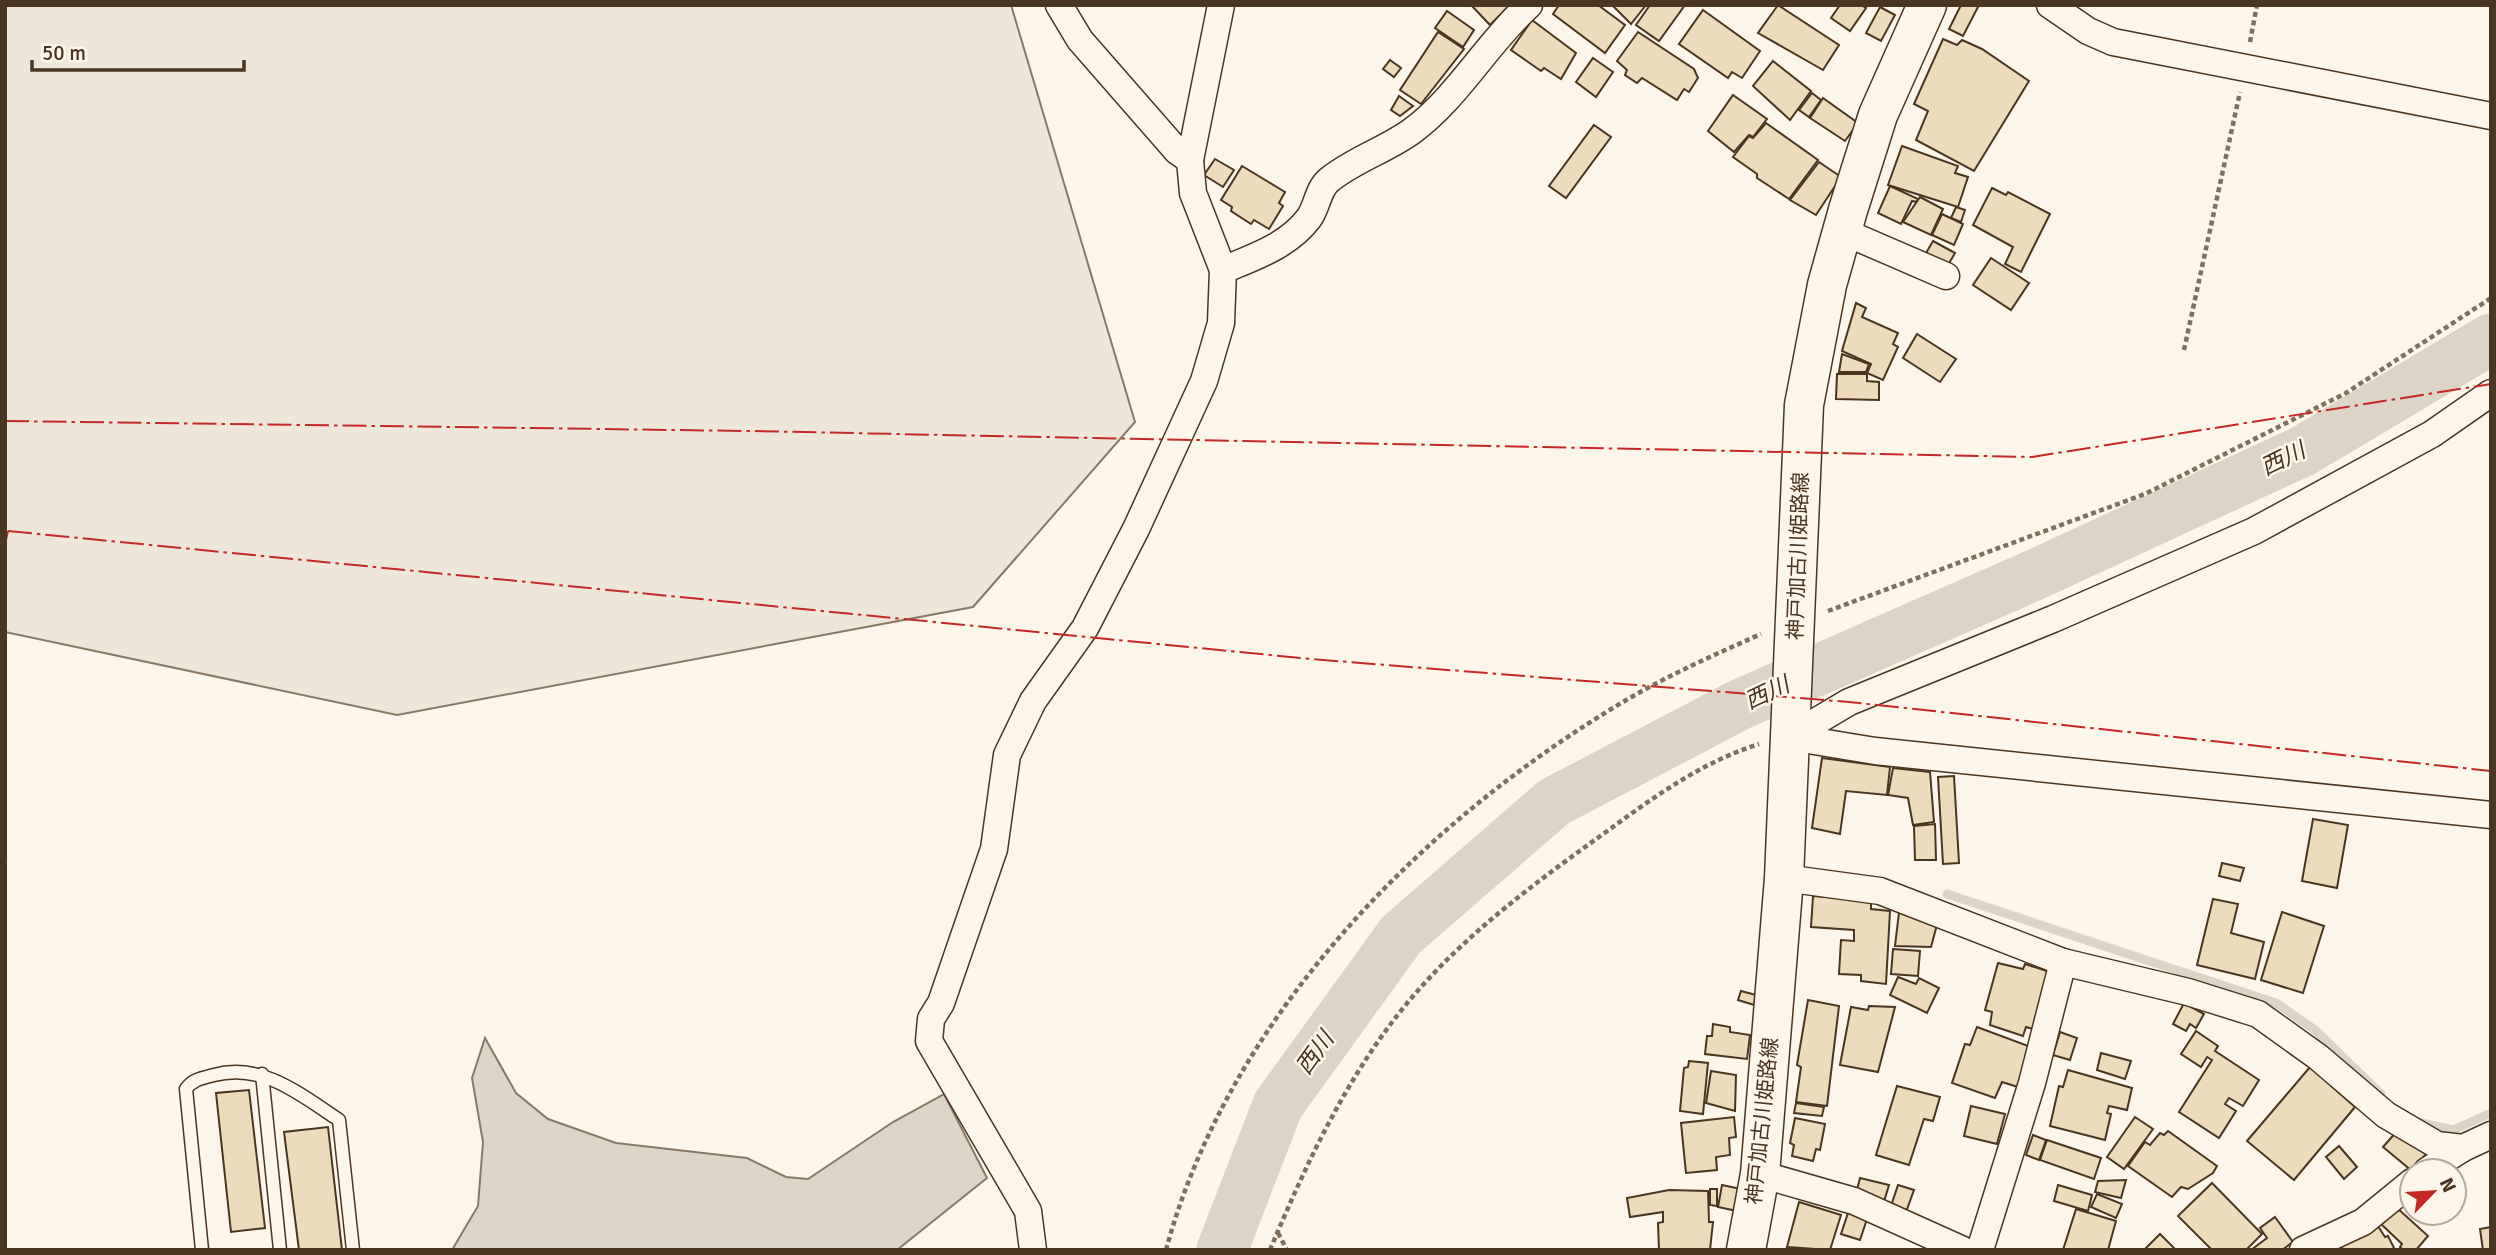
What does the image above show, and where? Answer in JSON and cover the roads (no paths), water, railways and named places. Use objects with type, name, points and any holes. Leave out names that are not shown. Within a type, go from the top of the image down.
[{"type":"main road","name":"神戸加古川姫路線","points":[[1746,1250],[1760,1174],[1784,878],[1804,405],[1827,285],[1842,231],[1878,115],[1927,5]]},
{"type":"street","points":[[1059,5],[1080,40],[1177,150],[1190,160]]},
{"type":"street","points":[[1033,1250],[1028,1211],[929,1041],[931,1019],[942,1003],[995,849],[1007,755],[1032,701],[1085,628],[1136,529],[1204,381],[1221,323],[1223,270],[1193,193],[1190,160],[1220,5]]},
{"type":"street","points":[[1223,270],[1272,250],[1309,218],[1326,183],[1357,160],[1412,131],[1458,85],[1504,28],[1529,5]]},
{"type":"street","points":[[2050,5],[2088,31],[2113,42],[2491,116]]},
{"type":"street","points":[[1842,231],[1946,276]]},
{"type":"street","points":[[1790,728],[2053,619],[2254,531],[2432,434],[2491,393]]},
{"type":"street","points":[[1790,728],[1875,751],[2491,816]]},
{"type":"street","points":[[1784,878],[1880,891],[2063,962],[2188,992],[2258,1014],[2318,1056],[2386,1115],[2437,1145],[2482,1143]]},
{"type":"street","points":[[1980,1250],[2032,1083],[2063,962]]},
{"type":"street","points":[[2454,1157],[2482,1143]]},
{"type":"street","points":[[1760,1174],[1854,1201],[1963,1250]]},
{"type":"street","points":[[2303,1250],[2363,1222],[2398,1193]]},
{"type":"lane","points":[[202,1250],[186,1089],[191,1082],[234,1069],[262,1074],[298,1093],[339,1120],[353,1250]]},
{"type":"lane","points":[[262,1074],[280,1250]]},
{"type":"waterway","name":"西川","points":[[1222,1250],[1278,1105],[1401,935],[1554,802],[1741,704],[2041,572],[2303,451],[2491,339]]},
{"type":"waterway","points":[[1947,894],[2276,1003],[2315,1030],[2381,1094]]},
{"type":"waterway","points":[[2421,1123],[2453,1130],[2491,1113]]}]
